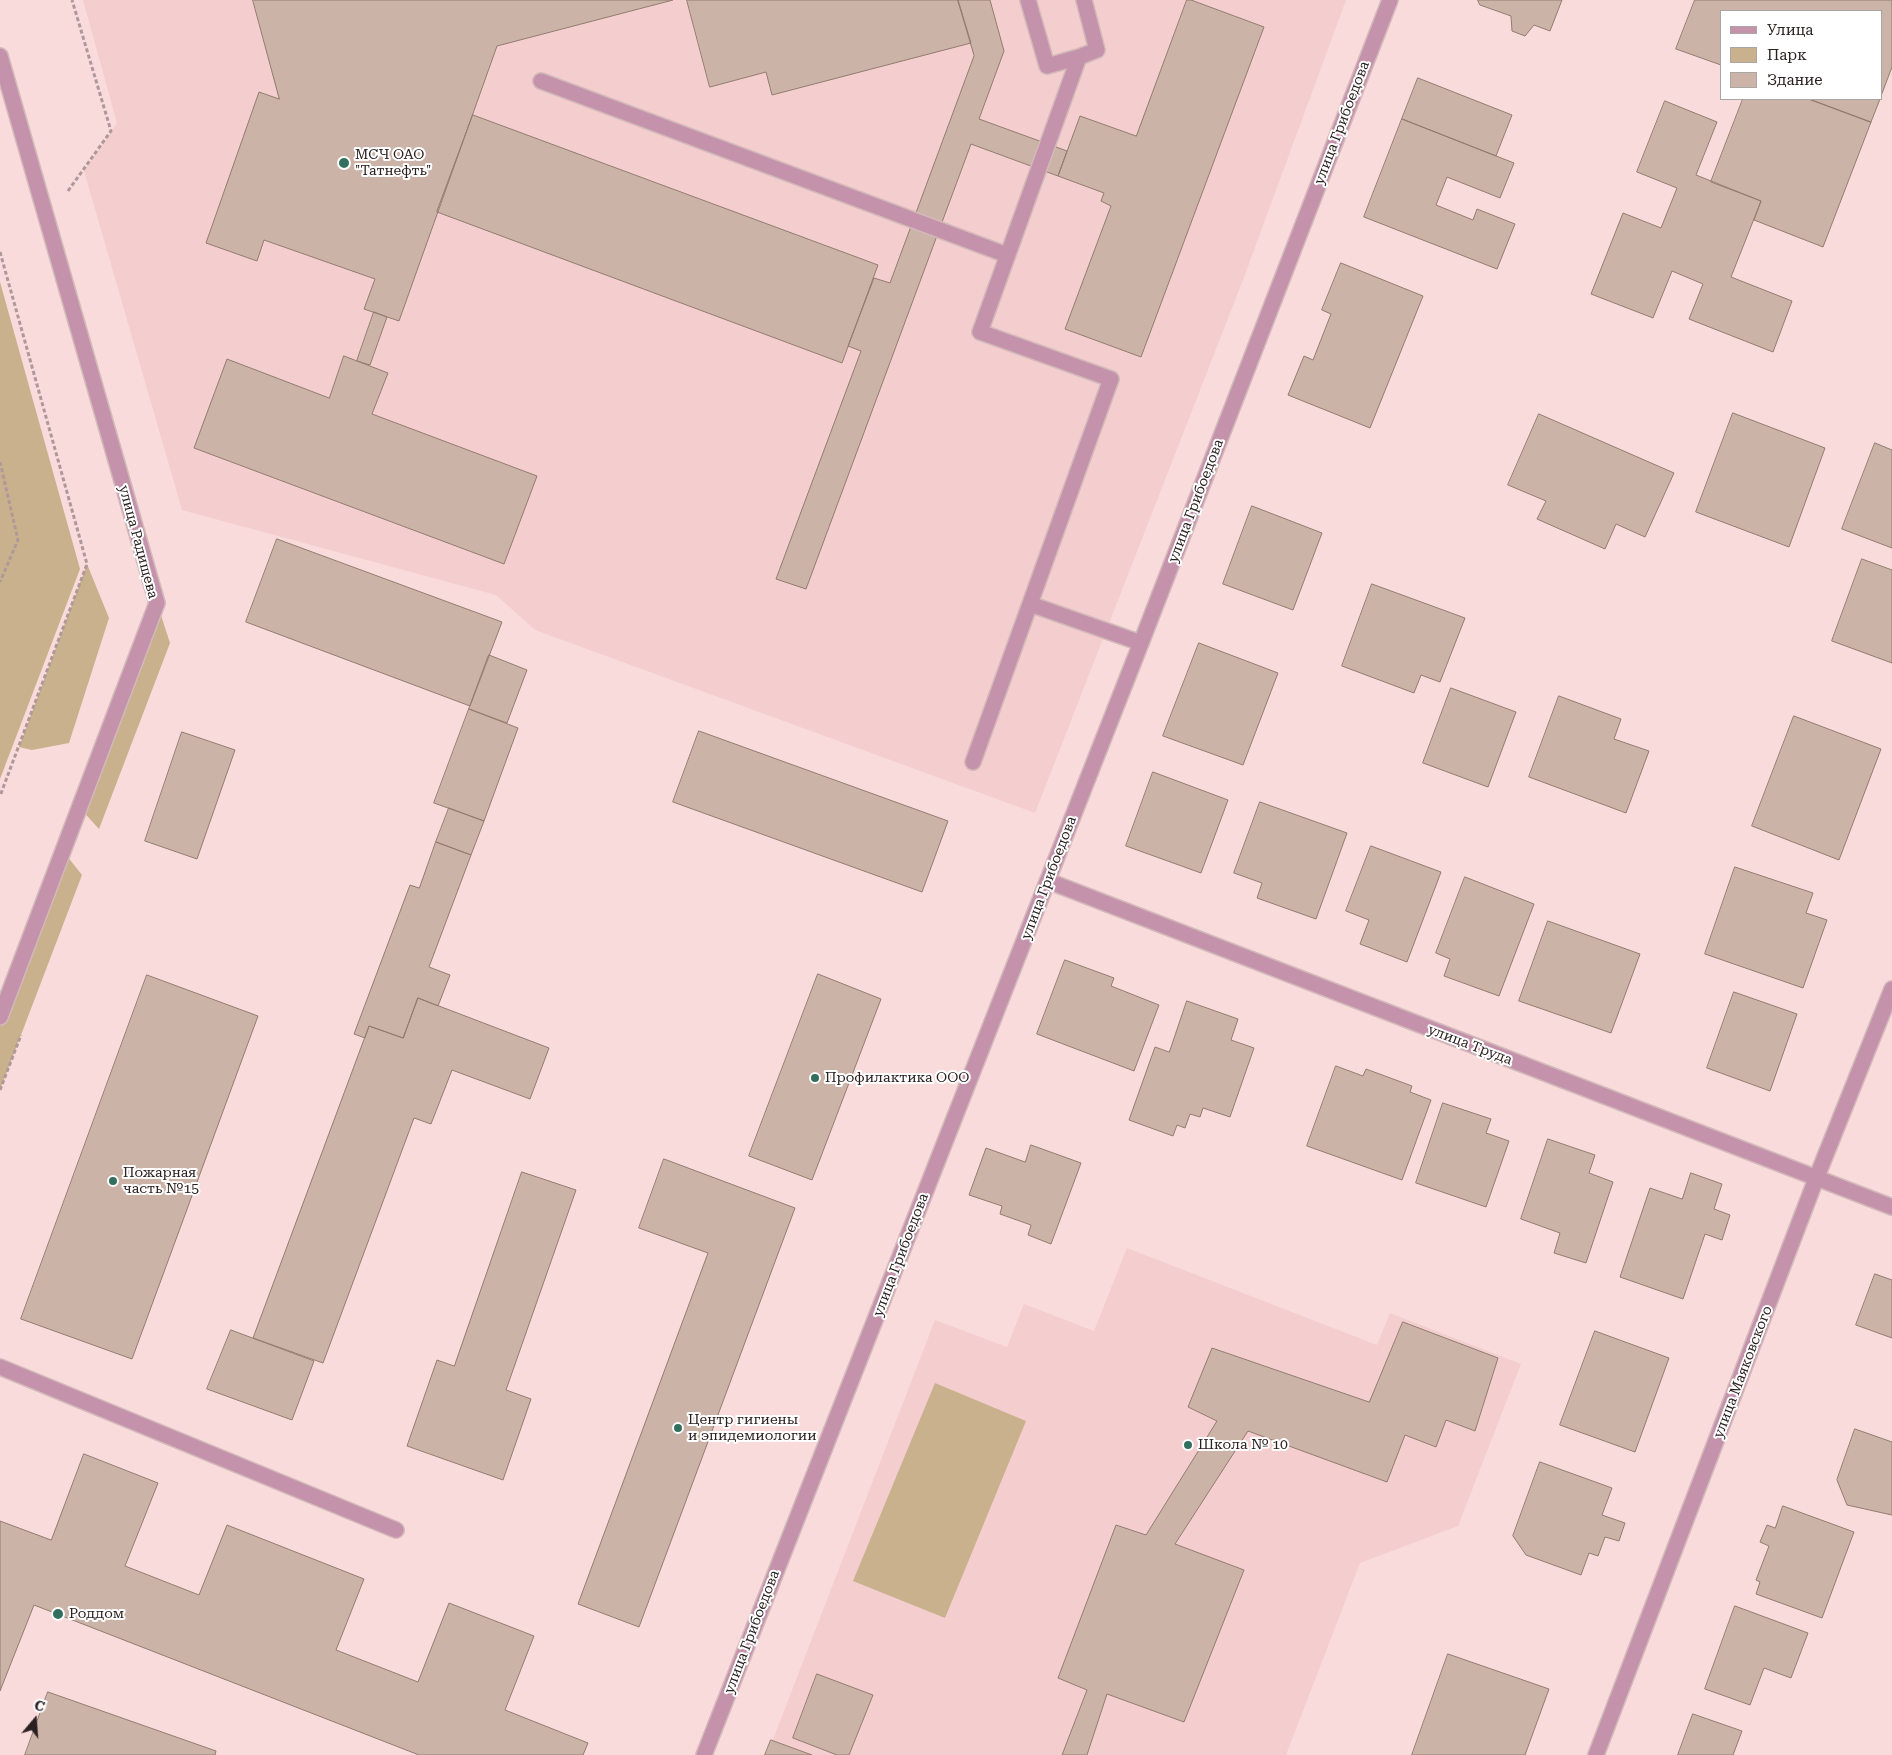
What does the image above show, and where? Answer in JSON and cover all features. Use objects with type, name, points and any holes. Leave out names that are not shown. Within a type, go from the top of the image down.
[{"type":"street","points":[[1028,0],[1047,66],[1079,58],[1097,50],[1084,0]]},
{"type":"street","name":"улица Грибоедова","points":[[704,1755],[1048,882],[1390,0]]},
{"type":"street","name":"улица Радищева","points":[[0,56],[156,603],[0,1017]]},
{"type":"street","points":[[973,762],[1111,379],[980,332],[1079,58]]},
{"type":"street","points":[[541,81],[1007,255]]},
{"type":"street","points":[[1030,604],[1141,643]]},
{"type":"street","name":"улица Труда","points":[[1048,882],[1892,1207]]},
{"type":"street","name":"улица Маяковского","points":[[1596,1755],[1816,1179],[1892,989]]},
{"type":"street","points":[[0,1367],[396,1530]]},
{"type":"path","points":[[63,198],[111,131],[72,0]]},
{"type":"path","points":[[0,252],[87,564],[0,796]]},
{"type":"path","points":[[0,462],[18,540],[0,582]]},
{"type":"path","points":[[0,1090],[24,1028]]},
{"type":"shaded area","points":[[83,0],[1346,0],[1243,280],[1035,813],[535,630],[496,595],[182,510],[84,171],[117,123]]},
{"type":"shaded area","name":"Школа № 10","points":[[1127,1248],[1377,1345],[1390,1313],[1521,1364],[1458,1526],[1360,1563],[1286,1755],[767,1755],[935,1320],[1007,1347],[1024,1304],[1094,1331]]},
{"type":"green space","points":[[0,282],[80,569],[0,779]]},
{"type":"green space","points":[[87,564],[109,618],[69,743],[32,750],[19,747]]},
{"type":"green space","points":[[157,603],[170,643],[99,829],[79,807]]},
{"type":"green space","points":[[63,851],[82,875],[0,1090],[0,1017]]},
{"type":"green space","points":[[935,1383],[1026,1421],[945,1618],[853,1581]]},
{"type":"building","name":"МСЧ ОАО \"Татнефть\"","points":[[253,0],[673,0],[497,46],[399,321],[364,309],[375,279],[264,240],[257,261],[206,243],[259,92],[279,99]]},
{"type":"building","points":[[687,0],[958,0],[971,43],[772,95],[766,72],[710,87]]},
{"type":"building","points":[[958,0],[990,0],[1004,51],[979,119],[1067,151],[1058,176],[971,144],[806,589],[776,579],[861,351],[848,346],[874,278],[890,283],[974,56]]},
{"type":"building","points":[[1187,0],[1264,27],[1141,357],[1065,329],[1111,206],[1101,201],[1104,193],[1058,176],[1080,116],[1136,136]]},
{"type":"building","points":[[1478,0],[1562,0],[1550,31],[1534,25],[1525,36],[1512,31],[1511,16],[1480,5]]},
{"type":"building","points":[[1695,0],[1892,0],[1892,67],[1882,93],[1882,10],[1720,10],[1720,65],[1676,49]]},
{"type":"building","points":[[1418,78],[1512,115],[1496,156],[1402,119]]},
{"type":"building","points":[[1743,100],[1812,100],[1871,122],[1823,247],[1754,220],[1761,201],[1711,182]]},
{"type":"building","points":[[1812,100],[1880,100],[1871,122]]},
{"type":"building","points":[[1665,101],[1717,122],[1696,175],[1761,201],[1731,277],[1792,301],[1773,352],[1689,319],[1703,284],[1672,271],[1653,318],[1591,294],[1623,213],[1661,228],[1677,188],[1637,172]]},
{"type":"building","points":[[473,115],[878,265],[842,363],[437,212]]},
{"type":"building","points":[[1402,119],[1514,163],[1500,198],[1447,177],[1436,205],[1473,220],[1477,209],[1515,224],[1497,269],[1364,217]]},
{"type":"building","points":[[1341,263],[1423,296],[1370,428],[1288,395],[1304,356],[1313,360],[1331,314],[1322,310]]},
{"type":"building","points":[[374,312],[387,317],[370,365],[357,361]]},
{"type":"building","points":[[344,356],[388,373],[372,414],[537,476],[504,564],[194,448],[227,359],[329,398]]},
{"type":"building","points":[[1733,413],[1825,448],[1789,547],[1696,512]]},
{"type":"building","points":[[1539,414],[1674,473],[1645,537],[1616,524],[1605,549],[1537,519],[1546,501],[1508,485]]},
{"type":"building","points":[[1875,443],[1892,450],[1892,548],[1842,529]]},
{"type":"building","points":[[1252,506],[1322,533],[1293,610],[1223,584]]},
{"type":"building","points":[[277,539],[502,622],[470,706],[246,622]]},
{"type":"building","points":[[1862,559],[1892,570],[1892,663],[1832,641]]},
{"type":"building","points":[[1372,584],[1465,618],[1440,682],[1421,675],[1414,693],[1342,666]]},
{"type":"building","points":[[1199,643],[1278,673],[1243,765],[1163,736]]},
{"type":"building","points":[[489,655],[527,670],[507,723],[469,709]]},
{"type":"building","points":[[1451,688],[1516,712],[1488,787],[1423,763]]},
{"type":"building","points":[[1559,696],[1621,719],[1614,739],[1649,751],[1626,813],[1529,777]]},
{"type":"building","points":[[469,709],[518,728],[484,821],[434,803]]},
{"type":"building","points":[[1794,716],[1881,749],[1839,860],[1752,826]]},
{"type":"building","points":[[699,731],[948,821],[922,892],[673,802]]},
{"type":"building","points":[[182,732],[235,750],[197,859],[145,841]]},
{"type":"building","points":[[1153,772],[1228,800],[1201,873],[1126,846]]},
{"type":"building","points":[[1260,802],[1347,833],[1316,919],[1257,898],[1262,883],[1234,873]]},
{"type":"building","points":[[449,808],[484,821],[471,855],[436,842]]},
{"type":"building","points":[[436,842],[471,855],[429,967],[450,975],[438,1006],[418,998],[403,1038],[369,1026],[365,1038],[354,1034],[410,885],[419,888]]},
{"type":"building","points":[[1371,846],[1441,872],[1407,962],[1360,944],[1369,920],[1346,911]]},
{"type":"building","points":[[1735,867],[1813,893],[1806,913],[1827,920],[1803,988],[1705,954]]},
{"type":"building","points":[[1465,877],[1534,904],[1499,996],[1444,976],[1450,959],[1436,953]]},
{"type":"building","points":[[1548,921],[1640,954],[1611,1033],[1519,1001]]},
{"type":"building","points":[[1065,960],[1114,978],[1111,986],[1159,1005],[1134,1071],[1037,1034]]},
{"type":"building","name":"Профилактика ООО","points":[[818,974],[881,999],[812,1180],[749,1156]]},
{"type":"building","points":[[147,975],[258,1016],[132,1359],[21,1319]]},
{"type":"building","points":[[1734,992],[1797,1014],[1770,1091],[1707,1068]]},
{"type":"building","points":[[418,998],[549,1048],[530,1099],[452,1070],[431,1124],[414,1118],[323,1363],[253,1338],[369,1026],[403,1038]]},
{"type":"building","points":[[1187,1001],[1238,1019],[1231,1040],[1254,1048],[1230,1117],[1203,1108],[1200,1117],[1190,1114],[1185,1128],[1177,1125],[1173,1136],[1129,1120],[1155,1047],[1169,1052]]},
{"type":"building","points":[[1336,1066],[1363,1076],[1366,1069],[1412,1086],[1410,1092],[1431,1100],[1402,1180],[1307,1146]]},
{"type":"building","points":[[1443,1103],[1491,1119],[1486,1133],[1509,1141],[1486,1207],[1416,1183]]},
{"type":"building","points":[[1548,1139],[1595,1155],[1589,1173],[1613,1182],[1586,1263],[1554,1253],[1560,1233],[1521,1219]]},
{"type":"building","points":[[1031,1145],[1081,1163],[1051,1244],[1028,1235],[1031,1225],[1000,1214],[1002,1206],[969,1195],[986,1148],[1025,1162]]},
{"type":"building","name":"Центр гигиены и эпидемиологии","points":[[664,1159],[795,1208],[639,1627],[578,1604],[708,1253],[639,1228]]},
{"type":"building","points":[[522,1172],[576,1190],[506,1390],[531,1399],[503,1480],[407,1446],[437,1360],[454,1366]]},
{"type":"building","points":[[1691,1173],[1722,1184],[1714,1209],[1730,1215],[1722,1240],[1705,1234],[1683,1299],[1620,1277],[1650,1188],[1682,1199]]},
{"type":"building","points":[[1875,1274],[1892,1280],[1892,1338],[1856,1325]]},
{"type":"building","points":[[1403,1322],[1498,1358],[1475,1431],[1446,1420],[1436,1447],[1405,1435],[1387,1482],[1248,1431],[1175,1544],[1244,1570],[1184,1722],[1107,1694],[1087,1755],[1062,1755],[1087,1690],[1058,1678],[1116,1525],[1146,1535],[1217,1421],[1188,1407],[1212,1348],[1369,1402]]},
{"type":"building","points":[[231,1330],[314,1361],[292,1420],[207,1389]]},
{"type":"building","points":[[1595,1331],[1669,1358],[1635,1452],[1560,1425]]},
{"type":"building","points":[[1855,1429],[1892,1442],[1892,1515],[1847,1505],[1837,1480]]},
{"type":"building","points":[[84,1454],[158,1483],[125,1566],[199,1595],[227,1525],[364,1579],[336,1650],[418,1682],[449,1603],[534,1636],[505,1710],[588,1743],[583,1755],[419,1755],[34,1605],[0,1691],[0,1521],[51,1540]]},
{"type":"building","points":[[1540,1462],[1612,1488],[1602,1515],[1625,1523],[1619,1541],[1605,1537],[1598,1556],[1589,1553],[1581,1575],[1526,1555],[1513,1536]]},
{"type":"building","points":[[1783,1506],[1854,1532],[1822,1618],[1756,1594],[1760,1582],[1756,1580],[1769,1546],[1760,1542],[1767,1525],[1775,1528]]},
{"type":"building","points":[[1735,1606],[1808,1633],[1791,1678],[1764,1668],[1750,1705],[1705,1689]]},
{"type":"building","points":[[1448,1654],[1549,1689],[1525,1755],[1412,1755]]},
{"type":"building","points":[[817,1674],[873,1695],[849,1755],[837,1755],[793,1738]]},
{"type":"building","points":[[48,1692],[216,1751],[215,1755],[25,1755]]},
{"type":"building","points":[[1693,1714],[1742,1731],[1733,1755],[1678,1755]]},
{"type":"building","points":[[771,1740],[812,1755],[765,1755]]},
{"type":"place","name":"МСЧ ОАО \"Татнефть\"","points":[[344,163]]},
{"type":"place","name":"Профилактика ООО","points":[[815,1078]]},
{"type":"place","name":"Пожарная часть №15","points":[[113,1181]]},
{"type":"place","name":"Центр гигиены и эпидемиологии","points":[[678,1428]]},
{"type":"place","name":"Школа № 10","points":[[1188,1445]]},
{"type":"place","name":"Роддом","points":[[58,1614]]}]
